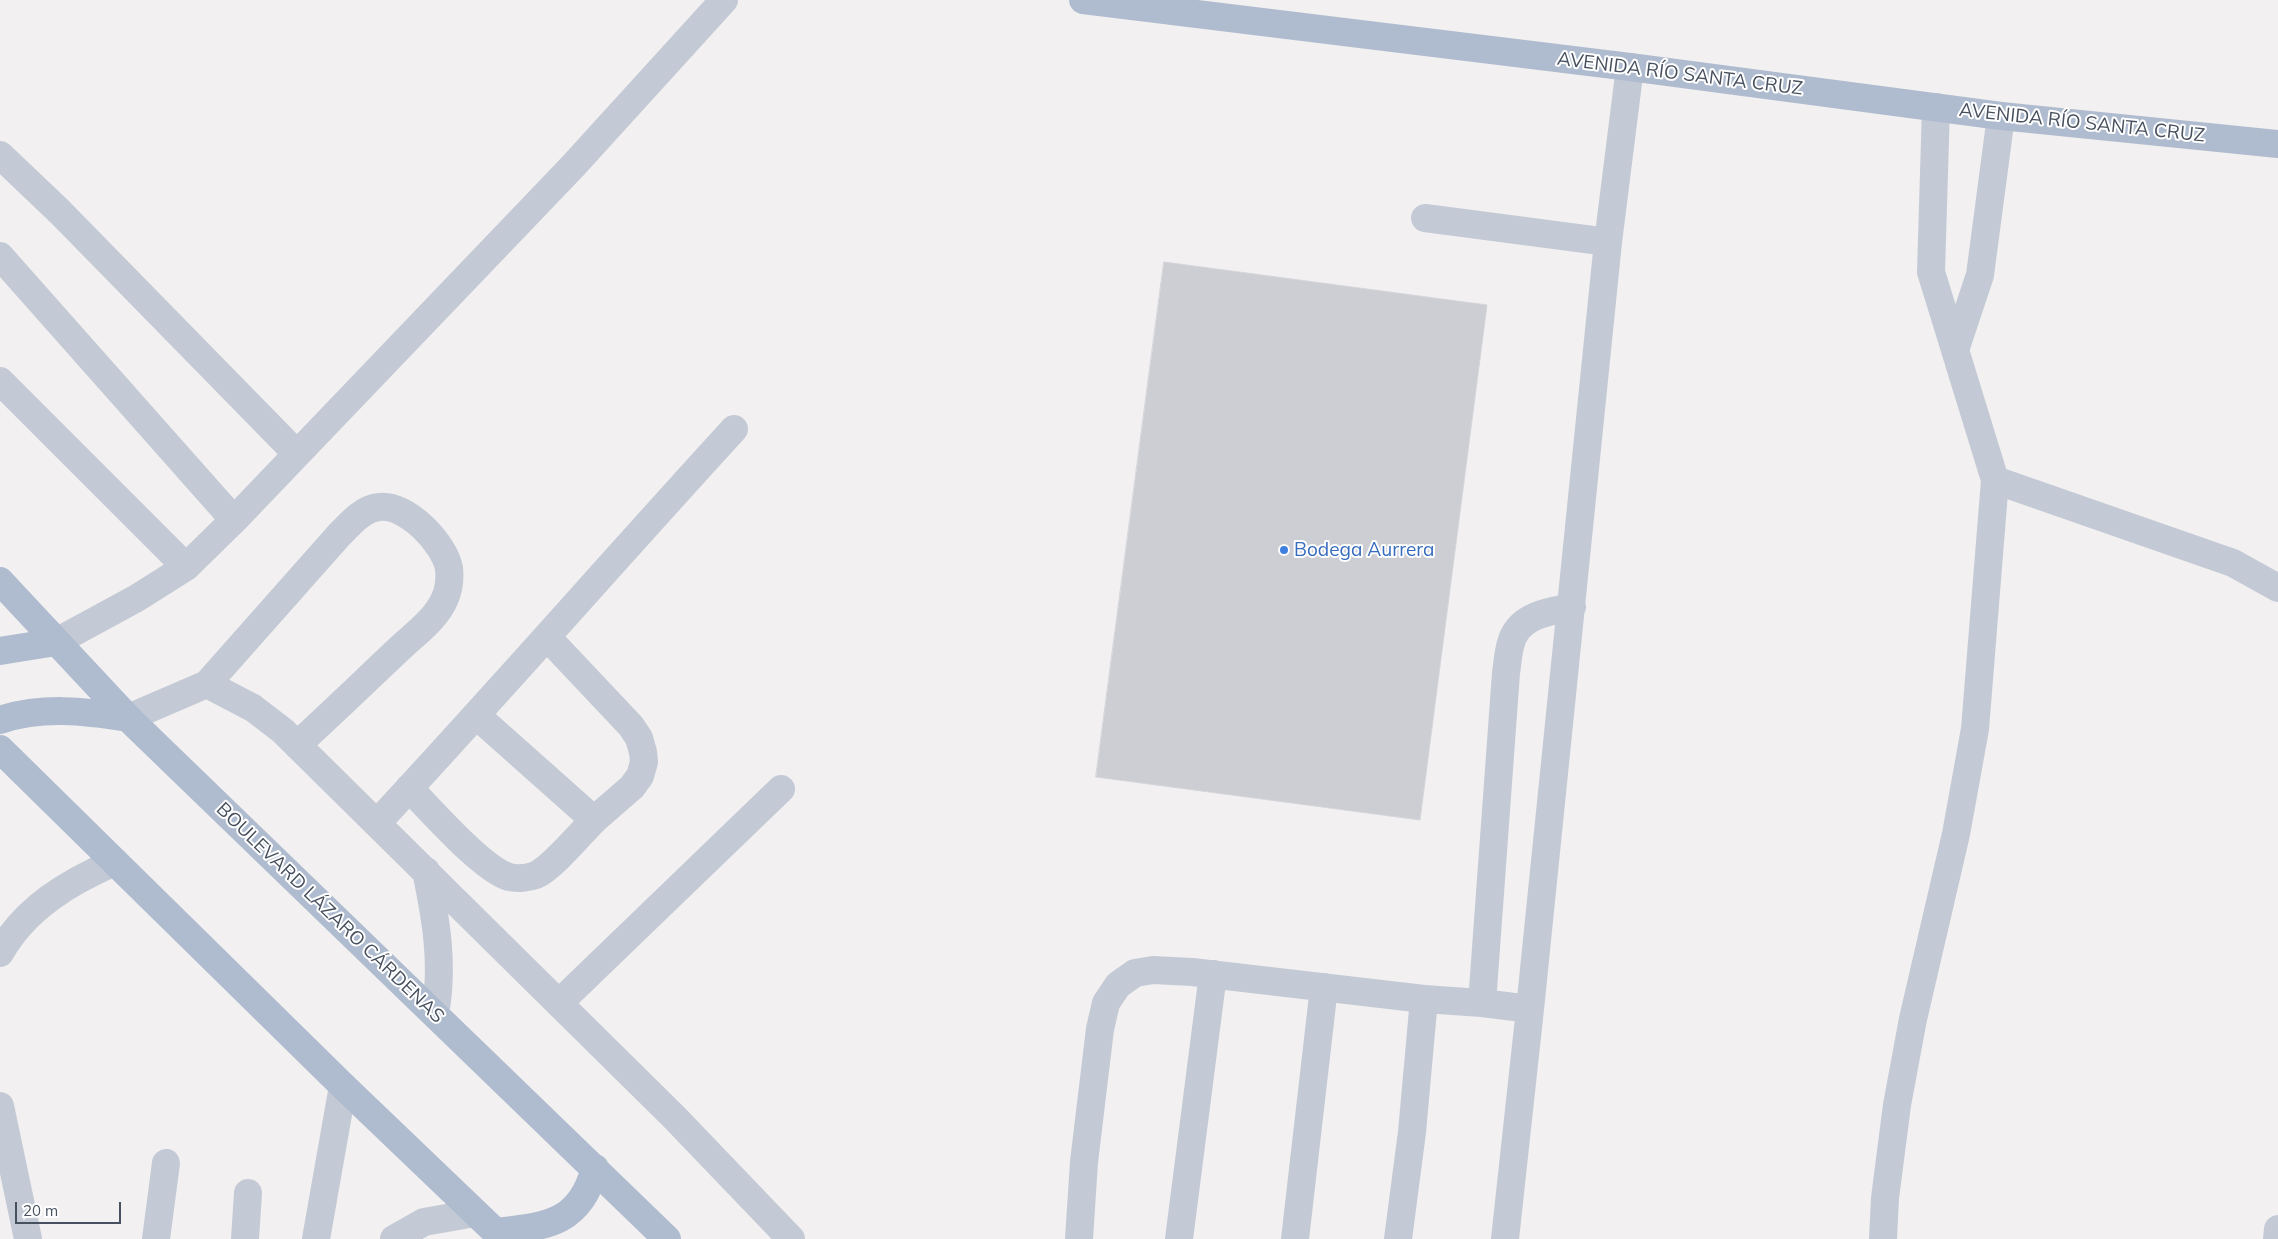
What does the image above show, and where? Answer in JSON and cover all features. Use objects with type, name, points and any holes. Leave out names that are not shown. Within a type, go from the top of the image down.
[{"type":"main road","name":"AVENIDA RÍO SANTA CRUZ","points":[[1083,0],[1630,67],[2001,116],[2278,144]]},
{"type":"main road","name":"BOULEVARD LÁZARO CÁRDENAS","points":[[0,581],[128,718],[595,1168],[666,1239]]},
{"type":"main road","points":[[0,651],[56,642]]},
{"type":"main road","points":[[0,720],[39,711],[95,712],[128,718]]},
{"type":"main road","points":[[0,749],[343,1086],[499,1235],[566,1216],[579,1204],[589,1189],[595,1168]]},
{"type":"street","points":[[56,642],[137,598],[186,567],[234,520],[573,166],[724,0]]},
{"type":"street","points":[[1505,1239],[1572,607],[1608,242],[1630,67]]},
{"type":"street","points":[[1883,1239],[1885,1198],[1897,1105],[1913,1019],[1956,834],[1975,729],[1995,480],[1931,272],[1936,107]]},
{"type":"street","points":[[1955,350],[1980,274],[2001,116]]},
{"type":"street","points":[[0,155],[67,219],[297,454]]},
{"type":"street","points":[[1424,218],[1608,242]]},
{"type":"street","points":[[0,256],[234,520]]},
{"type":"street","points":[[0,381],[186,567]]},
{"type":"street","points":[[377,823],[477,716],[734,429]]},
{"type":"street","points":[[1995,480],[2233,563],[2278,588]]},
{"type":"street","points":[[128,718],[207,684],[339,535],[358,517],[368,510],[380,507],[404,513],[424,528],[438,545],[448,567],[449,580],[444,601],[414,635],[297,745]]},
{"type":"street","points":[[1482,1003],[1510,648],[1514,634],[1527,622],[1544,612],[1572,607]]},
{"type":"street","points":[[409,788],[467,846],[498,872],[510,878],[536,875],[546,869],[594,820],[632,787],[640,776],[644,762],[639,738],[631,726],[547,637]]},
{"type":"street","points":[[207,684],[253,708],[297,745],[675,1118],[791,1239]]},
{"type":"street","points":[[477,716],[594,820]]},
{"type":"street","points":[[559,1003],[781,789]]},
{"type":"street","points":[[0,953],[19,926],[38,907],[60,890],[115,862]]},
{"type":"street","points":[[426,871],[439,947],[440,974],[435,1014]]},
{"type":"street","points":[[1079,1239],[1084,1162],[1100,1029],[1106,1003],[1118,985],[1135,973],[1153,970],[1213,974],[1424,999],[1530,1009]]},
{"type":"street","points":[[1179,1239],[1213,974]]},
{"type":"street","points":[[1295,1239],[1324,987]]},
{"type":"street","points":[[1398,1239],[1412,1132],[1424,999]]},
{"type":"street","points":[[316,1239],[343,1086]]},
{"type":"street","points":[[0,1106],[28,1239]]},
{"type":"street","points":[[156,1239],[166,1163]]},
{"type":"street","points":[[245,1239],[248,1193]]},
{"type":"street","points":[[394,1239],[424,1222],[475,1213]]},
{"type":"street","points":[[2277,1239],[2278,1229]]},
{"type":"building","points":[[1164,262],[1487,305],[1420,820],[1096,777]]},
{"type":"place","name":"Bodega Aurrera","points":[[1284,550]]}]
